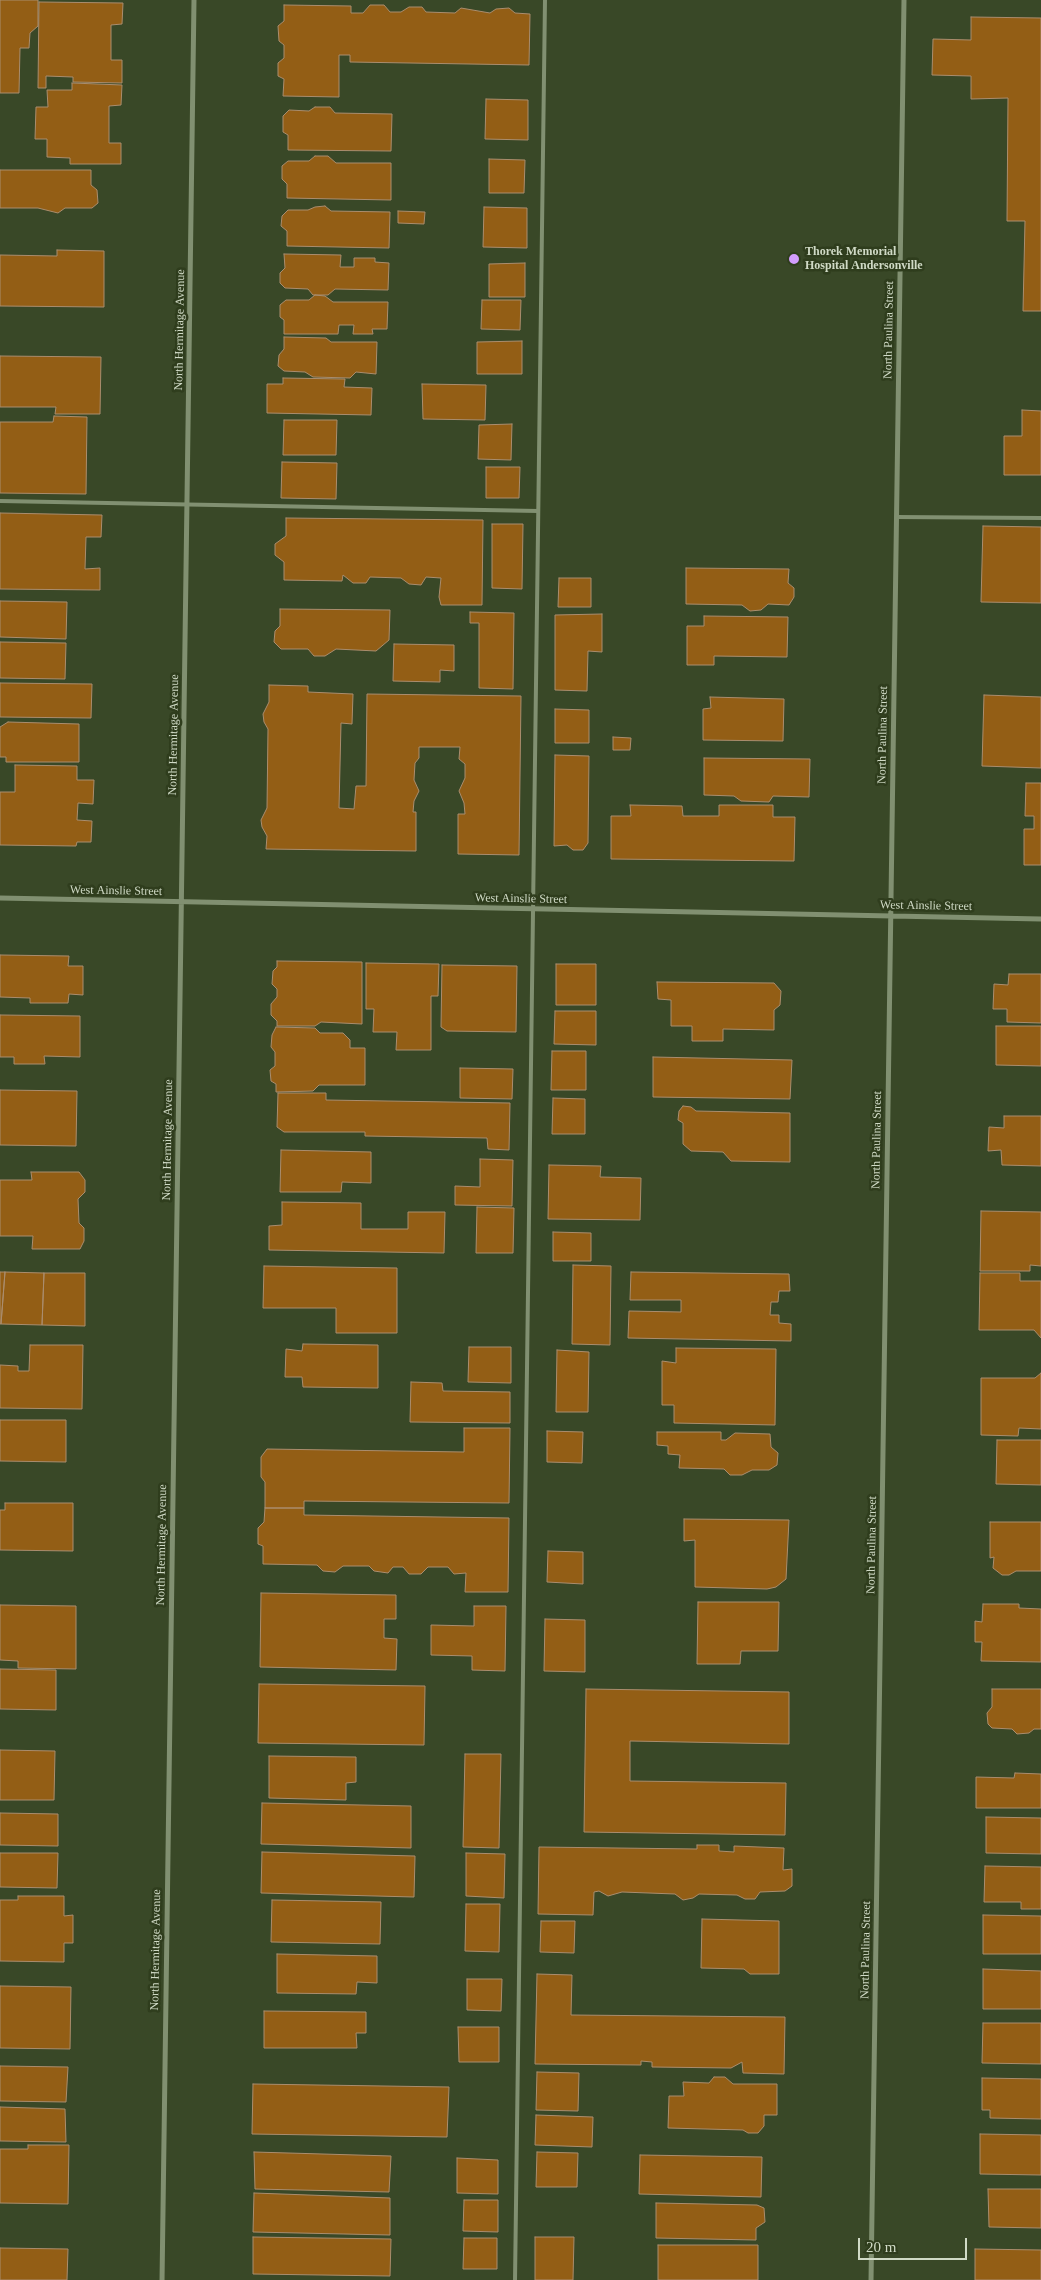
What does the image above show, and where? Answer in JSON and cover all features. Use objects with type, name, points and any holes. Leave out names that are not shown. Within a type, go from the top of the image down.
[{"type":"street","name":"North Hermitage Avenue","points":[[162,2280],[194,0]]},
{"type":"street","name":"North Paulina Street","points":[[871,2280],[904,0]]},
{"type":"street","name":"West Ainslie Street","points":[[0,898],[1041,919]]},
{"type":"lane","points":[[515,2280],[531,909],[545,0]]},
{"type":"lane","points":[[0,501],[538,511]]},
{"type":"lane","points":[[896,517],[1041,518]]},
{"type":"building","points":[[0,0],[38,0],[38,26],[30,33],[29,48],[20,48],[19,93],[0,93]]},
{"type":"building","points":[[39,2],[123,3],[122,24],[111,25],[111,60],[122,60],[122,83],[73,82],[73,77],[46,76],[46,88],[38,88]]},
{"type":"building","points":[[284,5],[351,6],[351,13],[363,13],[370,5],[384,5],[390,12],[401,12],[409,7],[422,7],[426,12],[455,13],[461,8],[490,13],[496,9],[509,8],[515,13],[530,14],[529,65],[350,62],[350,55],[339,55],[339,97],[283,96],[284,79],[278,76],[278,63],[284,58],[284,45],[279,41],[278,26],[284,21]]},
{"type":"building","points":[[971,17],[1041,18],[1041,311],[1023,311],[1025,221],[1007,221],[1008,98],[971,99],[971,76],[932,75],[933,39],[971,40]]},
{"type":"building","points":[[72,83],[122,85],[121,105],[109,106],[109,143],[121,143],[121,164],[70,164],[70,158],[47,157],[47,139],[35,139],[36,107],[48,107],[47,90],[72,90]]},
{"type":"building","points":[[486,99],[528,100],[528,140],[485,139]]},
{"type":"building","points":[[315,107],[330,107],[335,113],[392,114],[391,151],[288,150],[288,135],[283,132],[283,116],[289,110],[309,111]]},
{"type":"building","points":[[315,156],[328,156],[336,163],[391,163],[391,200],[287,198],[287,184],[282,179],[282,166],[288,161],[309,161]]},
{"type":"building","points":[[489,159],[525,160],[524,193],[489,193]]},
{"type":"building","points":[[0,170],[91,170],[91,185],[97,190],[98,203],[92,208],[65,208],[58,213],[38,208],[0,208]]},
{"type":"building","points":[[325,206],[331,211],[390,212],[389,248],[287,246],[287,231],[281,226],[282,216],[288,210],[308,210]]},
{"type":"building","points":[[484,207],[527,208],[527,248],[483,247]]},
{"type":"building","points":[[398,211],[425,212],[424,224],[398,223]]},
{"type":"building","points":[[57,250],[104,251],[104,307],[0,306],[0,255],[57,256]]},
{"type":"building","points":[[284,254],[341,255],[340,267],[354,267],[354,258],[375,258],[375,262],[389,263],[388,290],[335,289],[328,295],[313,295],[308,289],[285,288],[280,283],[280,273],[285,268]]},
{"type":"building","points":[[525,263],[525,297],[489,297],[489,264]]},
{"type":"building","points":[[315,295],[325,296],[333,302],[388,302],[387,329],[372,329],[373,334],[353,334],[354,325],[339,325],[338,334],[284,334],[284,320],[280,317],[280,305],[286,300],[309,300]]},
{"type":"building","points":[[482,300],[521,300],[520,330],[481,329]]},
{"type":"building","points":[[284,337],[326,338],[331,342],[377,342],[376,374],[356,372],[350,378],[313,377],[305,372],[284,371],[278,366],[279,355],[284,349]]},
{"type":"building","points":[[522,341],[522,374],[477,374],[477,342]]},
{"type":"building","points":[[0,356],[101,357],[100,414],[55,414],[56,407],[0,407]]},
{"type":"building","points":[[283,378],[345,379],[344,387],[372,388],[371,415],[267,413],[267,384],[283,384]]},
{"type":"building","points":[[422,384],[486,385],[485,420],[423,419]]},
{"type":"building","points":[[1022,410],[1041,411],[1041,475],[1004,475],[1004,436],[1022,436]]},
{"type":"building","points":[[54,416],[87,417],[86,494],[0,493],[0,422],[53,422]]},
{"type":"building","points":[[284,420],[337,420],[336,455],[283,455]]},
{"type":"building","points":[[512,424],[511,460],[478,459],[479,425]]},
{"type":"building","points":[[282,462],[337,463],[336,499],[281,498]]},
{"type":"building","points":[[486,467],[520,467],[519,498],[486,498]]},
{"type":"building","points":[[0,513],[102,515],[101,537],[86,537],[85,569],[100,568],[100,590],[0,589]]},
{"type":"building","points":[[286,518],[483,520],[482,605],[441,605],[439,597],[441,578],[426,577],[421,585],[409,584],[401,578],[370,577],[366,583],[353,583],[343,575],[342,581],[284,580],[284,562],[275,555],[275,544],[286,536]]},
{"type":"building","points":[[492,524],[523,524],[522,589],[492,588]]},
{"type":"building","points":[[983,526],[1041,527],[1041,603],[981,602]]},
{"type":"building","points":[[686,568],[789,569],[788,583],[794,588],[794,597],[789,605],[768,604],[761,610],[750,611],[742,605],[686,604]]},
{"type":"building","points":[[559,578],[591,578],[591,607],[558,607]]},
{"type":"building","points":[[0,601],[67,602],[66,639],[0,637]]},
{"type":"building","points":[[280,609],[390,610],[389,640],[376,651],[336,649],[325,656],[314,656],[308,649],[281,649],[274,642],[275,631],[280,626]]},
{"type":"building","points":[[470,612],[514,613],[513,689],[479,688],[479,623],[470,623]]},
{"type":"building","points":[[602,614],[602,652],[588,651],[587,691],[555,690],[555,615]]},
{"type":"building","points":[[704,616],[788,617],[787,657],[714,656],[714,665],[687,665],[687,626],[704,626]]},
{"type":"building","points":[[0,642],[66,643],[65,679],[0,678]]},
{"type":"building","points":[[394,644],[454,645],[454,671],[440,670],[440,682],[393,681]]},
{"type":"building","points":[[0,683],[92,684],[91,718],[0,717]]},
{"type":"building","points":[[269,685],[308,686],[308,692],[353,694],[352,724],[341,723],[339,808],[354,809],[356,786],[366,786],[367,694],[521,696],[519,855],[458,854],[458,814],[465,814],[464,803],[459,791],[465,778],[465,764],[459,759],[460,747],[419,747],[419,758],[415,763],[414,780],[419,791],[414,801],[413,812],[416,812],[416,851],[266,849],[267,836],[262,827],[261,820],[267,808],[268,729],[264,722],[263,714],[269,702]]},
{"type":"building","points":[[984,695],[1041,697],[1041,768],[982,766]]},
{"type":"building","points":[[710,697],[784,699],[783,741],[703,740],[703,709],[711,708]]},
{"type":"building","points":[[555,709],[589,710],[589,743],[555,743]]},
{"type":"building","points":[[8,722],[79,724],[79,762],[6,762],[6,757],[0,757],[0,727]]},
{"type":"building","points":[[613,737],[631,738],[630,750],[613,750]]},
{"type":"building","points":[[555,755],[589,756],[588,843],[583,850],[573,850],[567,845],[554,846]]},
{"type":"building","points":[[704,758],[810,759],[809,797],[773,796],[769,802],[741,801],[734,796],[704,795]]},
{"type":"building","points":[[15,765],[77,766],[77,780],[94,780],[93,804],[78,803],[77,820],[92,821],[91,842],[77,842],[76,846],[0,845],[0,792],[15,792]]},
{"type":"building","points":[[1026,783],[1041,783],[1041,865],[1024,865],[1024,829],[1034,829],[1034,816],[1025,816]]},
{"type":"building","points":[[630,805],[682,806],[683,816],[719,816],[719,805],[773,805],[773,817],[795,817],[794,861],[611,859],[611,816],[631,816]]},
{"type":"building","points":[[0,955],[69,956],[68,966],[83,966],[83,995],[69,994],[68,1003],[30,1003],[30,998],[0,997]]},
{"type":"building","points":[[277,961],[362,962],[362,1024],[321,1022],[315,1026],[277,1026],[277,1021],[271,1015],[271,1004],[277,997],[277,989],[272,984],[273,971],[277,967]]},
{"type":"building","points":[[366,963],[439,964],[438,996],[431,996],[431,1050],[396,1050],[397,1032],[373,1032],[374,1009],[366,1009]]},
{"type":"building","points":[[556,964],[596,964],[596,1005],[556,1005]]},
{"type":"building","points":[[442,965],[517,966],[516,1032],[447,1031],[441,1027]]},
{"type":"building","points":[[1009,974],[1041,974],[1041,1023],[1007,1022],[1007,1009],[993,1009],[994,984],[1008,985]]},
{"type":"building","points":[[657,982],[774,983],[781,991],[780,1005],[774,1010],[774,1030],[723,1029],[723,1041],[692,1041],[692,1026],[671,1026],[671,1000],[658,999]]},
{"type":"building","points":[[555,1011],[596,1011],[596,1045],[554,1044]]},
{"type":"building","points":[[0,1015],[80,1016],[80,1057],[44,1056],[45,1064],[14,1064],[14,1057],[0,1057]]},
{"type":"building","points":[[996,1026],[1041,1026],[1041,1066],[996,1065]]},
{"type":"building","points":[[276,1027],[315,1028],[320,1033],[343,1033],[350,1040],[350,1048],[365,1048],[365,1085],[319,1085],[313,1091],[276,1092],[276,1084],[271,1081],[270,1070],[275,1066],[275,1052],[271,1047],[272,1035]]},
{"type":"building","points":[[552,1051],[586,1051],[586,1090],[551,1090]]},
{"type":"building","points":[[653,1057],[792,1060],[790,1099],[653,1097]]},
{"type":"building","points":[[460,1068],[513,1069],[512,1099],[460,1098]]},
{"type":"building","points":[[0,1090],[77,1091],[76,1146],[0,1145]]},
{"type":"building","points":[[278,1093],[326,1093],[326,1100],[510,1103],[509,1150],[488,1149],[487,1138],[365,1136],[365,1132],[284,1132],[277,1127]]},
{"type":"building","points":[[553,1098],[585,1099],[585,1134],[552,1134]]},
{"type":"building","points":[[683,1106],[691,1107],[696,1111],[790,1113],[790,1162],[731,1161],[723,1152],[691,1151],[683,1144],[683,1123],[678,1120],[679,1111]]},
{"type":"building","points":[[1004,1116],[1041,1116],[1041,1166],[1002,1165],[1001,1150],[988,1151],[989,1127],[1004,1128]]},
{"type":"building","points":[[281,1150],[371,1152],[371,1183],[342,1182],[341,1192],[280,1192]]},
{"type":"building","points":[[480,1159],[513,1160],[512,1206],[455,1205],[455,1186],[480,1187]]},
{"type":"building","points":[[549,1165],[601,1166],[600,1177],[641,1178],[640,1220],[548,1219]]},
{"type":"building","points":[[31,1172],[79,1172],[85,1180],[85,1192],[78,1199],[79,1223],[84,1228],[84,1241],[80,1249],[32,1249],[33,1236],[0,1236],[0,1180],[32,1180]]},
{"type":"building","points":[[282,1202],[361,1203],[361,1229],[408,1229],[408,1212],[445,1212],[444,1253],[269,1250],[269,1226],[282,1225]]},
{"type":"building","points":[[477,1207],[514,1208],[513,1253],[476,1253]]},
{"type":"building","points":[[981,1211],[1041,1212],[1041,1266],[1030,1265],[1030,1271],[980,1271]]},
{"type":"building","points":[[553,1232],[591,1233],[591,1261],[553,1261]]},
{"type":"building","points":[[573,1265],[611,1266],[610,1345],[572,1344]]},
{"type":"building","points":[[264,1266],[397,1268],[397,1333],[336,1333],[336,1308],[263,1308]]},
{"type":"building","points":[[0,1272],[5,1272],[1,1324],[0,1324]]},
{"type":"building","points":[[5,1272],[44,1273],[42,1325],[1,1324]]},
{"type":"building","points":[[631,1272],[789,1274],[790,1291],[779,1291],[778,1302],[771,1302],[770,1315],[779,1315],[779,1323],[791,1324],[791,1341],[628,1338],[629,1311],[681,1312],[681,1300],[630,1300]]},
{"type":"building","points":[[44,1273],[85,1273],[85,1326],[42,1325]]},
{"type":"building","points":[[980,1273],[1020,1273],[1020,1281],[1041,1281],[1041,1338],[1034,1330],[979,1330]]},
{"type":"building","points":[[303,1344],[378,1345],[378,1388],[303,1387],[302,1377],[285,1377],[286,1349],[302,1351]]},
{"type":"building","points":[[30,1345],[83,1345],[82,1409],[0,1408],[0,1365],[18,1366],[18,1371],[29,1371]]},
{"type":"building","points":[[469,1347],[511,1347],[511,1383],[468,1382]]},
{"type":"building","points":[[676,1348],[776,1349],[775,1425],[674,1423],[674,1405],[662,1405],[662,1361],[676,1363]]},
{"type":"building","points":[[557,1350],[589,1352],[588,1412],[556,1412]]},
{"type":"building","points":[[1041,1373],[1041,1429],[1019,1428],[1018,1436],[981,1435],[981,1378],[1035,1378]]},
{"type":"building","points":[[411,1382],[442,1383],[443,1391],[510,1392],[510,1423],[410,1422]]},
{"type":"building","points":[[0,1420],[66,1420],[66,1462],[0,1461]]},
{"type":"building","points":[[464,1428],[510,1428],[509,1503],[304,1501],[304,1508],[265,1508],[265,1482],[261,1477],[261,1457],[267,1449],[464,1452]]},
{"type":"building","points":[[547,1431],[583,1432],[582,1463],[547,1462]]},
{"type":"building","points":[[657,1432],[721,1432],[721,1440],[726,1440],[735,1433],[770,1434],[771,1447],[778,1453],[777,1465],[769,1470],[752,1470],[742,1475],[730,1475],[724,1469],[679,1468],[680,1455],[668,1454],[668,1446],[657,1445]]},
{"type":"building","points":[[997,1440],[1041,1440],[1041,1485],[996,1484]]},
{"type":"building","points":[[5,1503],[73,1503],[73,1551],[0,1550],[0,1510],[5,1510]]},
{"type":"building","points":[[265,1508],[304,1508],[304,1515],[509,1518],[508,1592],[465,1592],[466,1573],[454,1574],[448,1567],[428,1567],[421,1574],[409,1574],[403,1567],[393,1567],[388,1573],[374,1571],[369,1566],[343,1566],[335,1572],[323,1571],[317,1565],[263,1564],[263,1546],[258,1544],[258,1528],[264,1522]]},
{"type":"building","points":[[684,1519],[789,1520],[786,1579],[776,1587],[767,1589],[695,1587],[695,1540],[684,1541]]},
{"type":"building","points":[[990,1522],[1041,1522],[1041,1571],[1016,1571],[1009,1575],[1002,1575],[993,1568],[994,1557],[990,1558]]},
{"type":"building","points":[[548,1551],[583,1552],[583,1584],[547,1582]]},
{"type":"building","points":[[261,1593],[396,1595],[396,1619],[384,1619],[384,1638],[397,1639],[396,1670],[260,1667]]},
{"type":"building","points":[[698,1602],[779,1602],[778,1651],[741,1651],[740,1664],[697,1664]]},
{"type":"building","points":[[983,1604],[1019,1604],[1019,1608],[1041,1609],[1041,1662],[981,1661],[982,1642],[975,1642],[975,1621],[982,1622]]},
{"type":"building","points":[[0,1605],[76,1606],[76,1669],[18,1668],[18,1661],[0,1660]]},
{"type":"building","points":[[474,1606],[506,1606],[505,1671],[472,1670],[472,1656],[431,1655],[431,1625],[474,1626]]},
{"type":"building","points":[[545,1619],[585,1620],[585,1672],[544,1671]]},
{"type":"building","points":[[0,1669],[56,1670],[56,1710],[0,1709]]},
{"type":"building","points":[[259,1684],[425,1686],[424,1745],[258,1743]]},
{"type":"building","points":[[586,1689],[789,1692],[789,1744],[630,1741],[630,1781],[786,1783],[785,1835],[584,1832]]},
{"type":"building","points":[[992,1689],[1041,1689],[1041,1729],[1017,1734],[1012,1729],[992,1728],[988,1724],[987,1713],[992,1707]]},
{"type":"building","points":[[0,1750],[55,1751],[54,1800],[0,1800]]},
{"type":"building","points":[[465,1754],[501,1754],[499,1848],[463,1847]]},
{"type":"building","points":[[269,1756],[356,1757],[356,1782],[346,1783],[346,1800],[269,1798]]},
{"type":"building","points":[[1015,1773],[1041,1774],[1041,1808],[976,1808],[976,1777],[1014,1778]]},
{"type":"building","points":[[262,1803],[411,1806],[411,1848],[261,1844]]},
{"type":"building","points":[[0,1813],[58,1814],[58,1846],[0,1845]]},
{"type":"building","points":[[986,1817],[1041,1818],[1041,1854],[986,1853]]},
{"type":"building","points":[[697,1845],[719,1845],[719,1851],[734,1852],[734,1846],[784,1848],[783,1870],[792,1869],[792,1886],[785,1891],[760,1892],[755,1899],[745,1899],[737,1895],[699,1894],[693,1898],[683,1900],[675,1894],[622,1892],[608,1896],[599,1891],[594,1892],[593,1915],[538,1914],[539,1847],[697,1849]]},
{"type":"building","points":[[262,1852],[415,1856],[414,1897],[261,1893]]},
{"type":"building","points":[[0,1853],[58,1853],[57,1888],[0,1887]]},
{"type":"building","points":[[466,1853],[505,1854],[504,1898],[466,1896]]},
{"type":"building","points":[[985,1866],[1041,1867],[1041,1909],[1021,1909],[1021,1902],[984,1902]]},
{"type":"building","points":[[18,1896],[64,1896],[64,1916],[73,1915],[73,1943],[64,1943],[64,1962],[0,1961],[0,1900],[18,1900]]},
{"type":"building","points":[[272,1900],[381,1902],[380,1944],[271,1942]]},
{"type":"building","points":[[466,1904],[500,1904],[499,1952],[465,1951]]},
{"type":"building","points":[[983,1915],[1041,1916],[1041,1954],[983,1954]]},
{"type":"building","points":[[702,1919],[779,1921],[779,1974],[750,1974],[744,1969],[701,1968]]},
{"type":"building","points":[[541,1921],[575,1921],[574,1953],[540,1952]]},
{"type":"building","points":[[277,1954],[377,1956],[377,1983],[357,1982],[356,1994],[277,1993]]},
{"type":"building","points":[[983,1969],[1041,1971],[1041,2009],[983,2009]]},
{"type":"building","points":[[537,1974],[572,1975],[571,2015],[785,2017],[784,2074],[743,2073],[742,2062],[731,2068],[652,2067],[652,2062],[641,2061],[641,2065],[535,2064]]},
{"type":"building","points":[[467,1979],[502,1979],[501,2011],[467,2010]]},
{"type":"building","points":[[0,1986],[71,1987],[70,2049],[0,2048]]},
{"type":"building","points":[[264,2011],[366,2012],[366,2033],[356,2033],[357,2048],[264,2048]]},
{"type":"building","points":[[983,2023],[1041,2023],[1041,2064],[982,2063]]},
{"type":"building","points":[[458,2027],[499,2027],[499,2062],[459,2062]]},
{"type":"building","points":[[0,2066],[68,2067],[66,2102],[0,2101]]},
{"type":"building","points":[[537,2072],[579,2073],[578,2111],[536,2110]]},
{"type":"building","points":[[714,2077],[725,2077],[733,2084],[777,2084],[777,2115],[764,2115],[764,2126],[758,2133],[748,2133],[743,2130],[668,2128],[669,2096],[684,2096],[683,2082],[709,2083]]},
{"type":"building","points":[[982,2078],[1041,2079],[1041,2119],[990,2118],[990,2110],[982,2110]]},
{"type":"building","points":[[253,2084],[449,2087],[447,2137],[252,2134]]},
{"type":"building","points":[[0,2107],[65,2109],[66,2142],[0,2141]]},
{"type":"building","points":[[536,2115],[593,2117],[592,2147],[535,2145]]},
{"type":"building","points":[[980,2134],[1041,2135],[1041,2175],[980,2174]]},
{"type":"building","points":[[28,2145],[69,2145],[68,2204],[0,2203],[0,2149],[28,2149]]},
{"type":"building","points":[[254,2152],[391,2156],[389,2192],[255,2189]]},
{"type":"building","points":[[537,2152],[578,2153],[577,2187],[536,2187]]},
{"type":"building","points":[[640,2155],[762,2157],[761,2197],[639,2194]]},
{"type":"building","points":[[457,2158],[498,2160],[498,2194],[457,2193]]},
{"type":"building","points":[[988,2189],[1041,2189],[1041,2228],[989,2227]]},
{"type":"building","points":[[254,2193],[390,2198],[390,2235],[253,2232]]},
{"type":"building","points":[[464,2200],[498,2200],[498,2232],[463,2231]]},
{"type":"building","points":[[656,2203],[757,2205],[764,2208],[765,2222],[756,2228],[756,2240],[656,2238]]},
{"type":"building","points":[[253,2237],[391,2239],[390,2276],[253,2274]]},
{"type":"building","points":[[535,2237],[574,2237],[573,2280],[535,2280]]},
{"type":"building","points":[[464,2238],[497,2238],[497,2269],[463,2269]]},
{"type":"building","points":[[658,2245],[758,2245],[758,2280],[658,2280]]},
{"type":"building","points":[[0,2248],[68,2249],[67,2280],[0,2280]]},
{"type":"building","points":[[975,2249],[1041,2250],[1041,2280],[975,2280]]},
{"type":"place","name":"Thorek Memorial Hospital Andersonville","points":[[794,259]]}]
